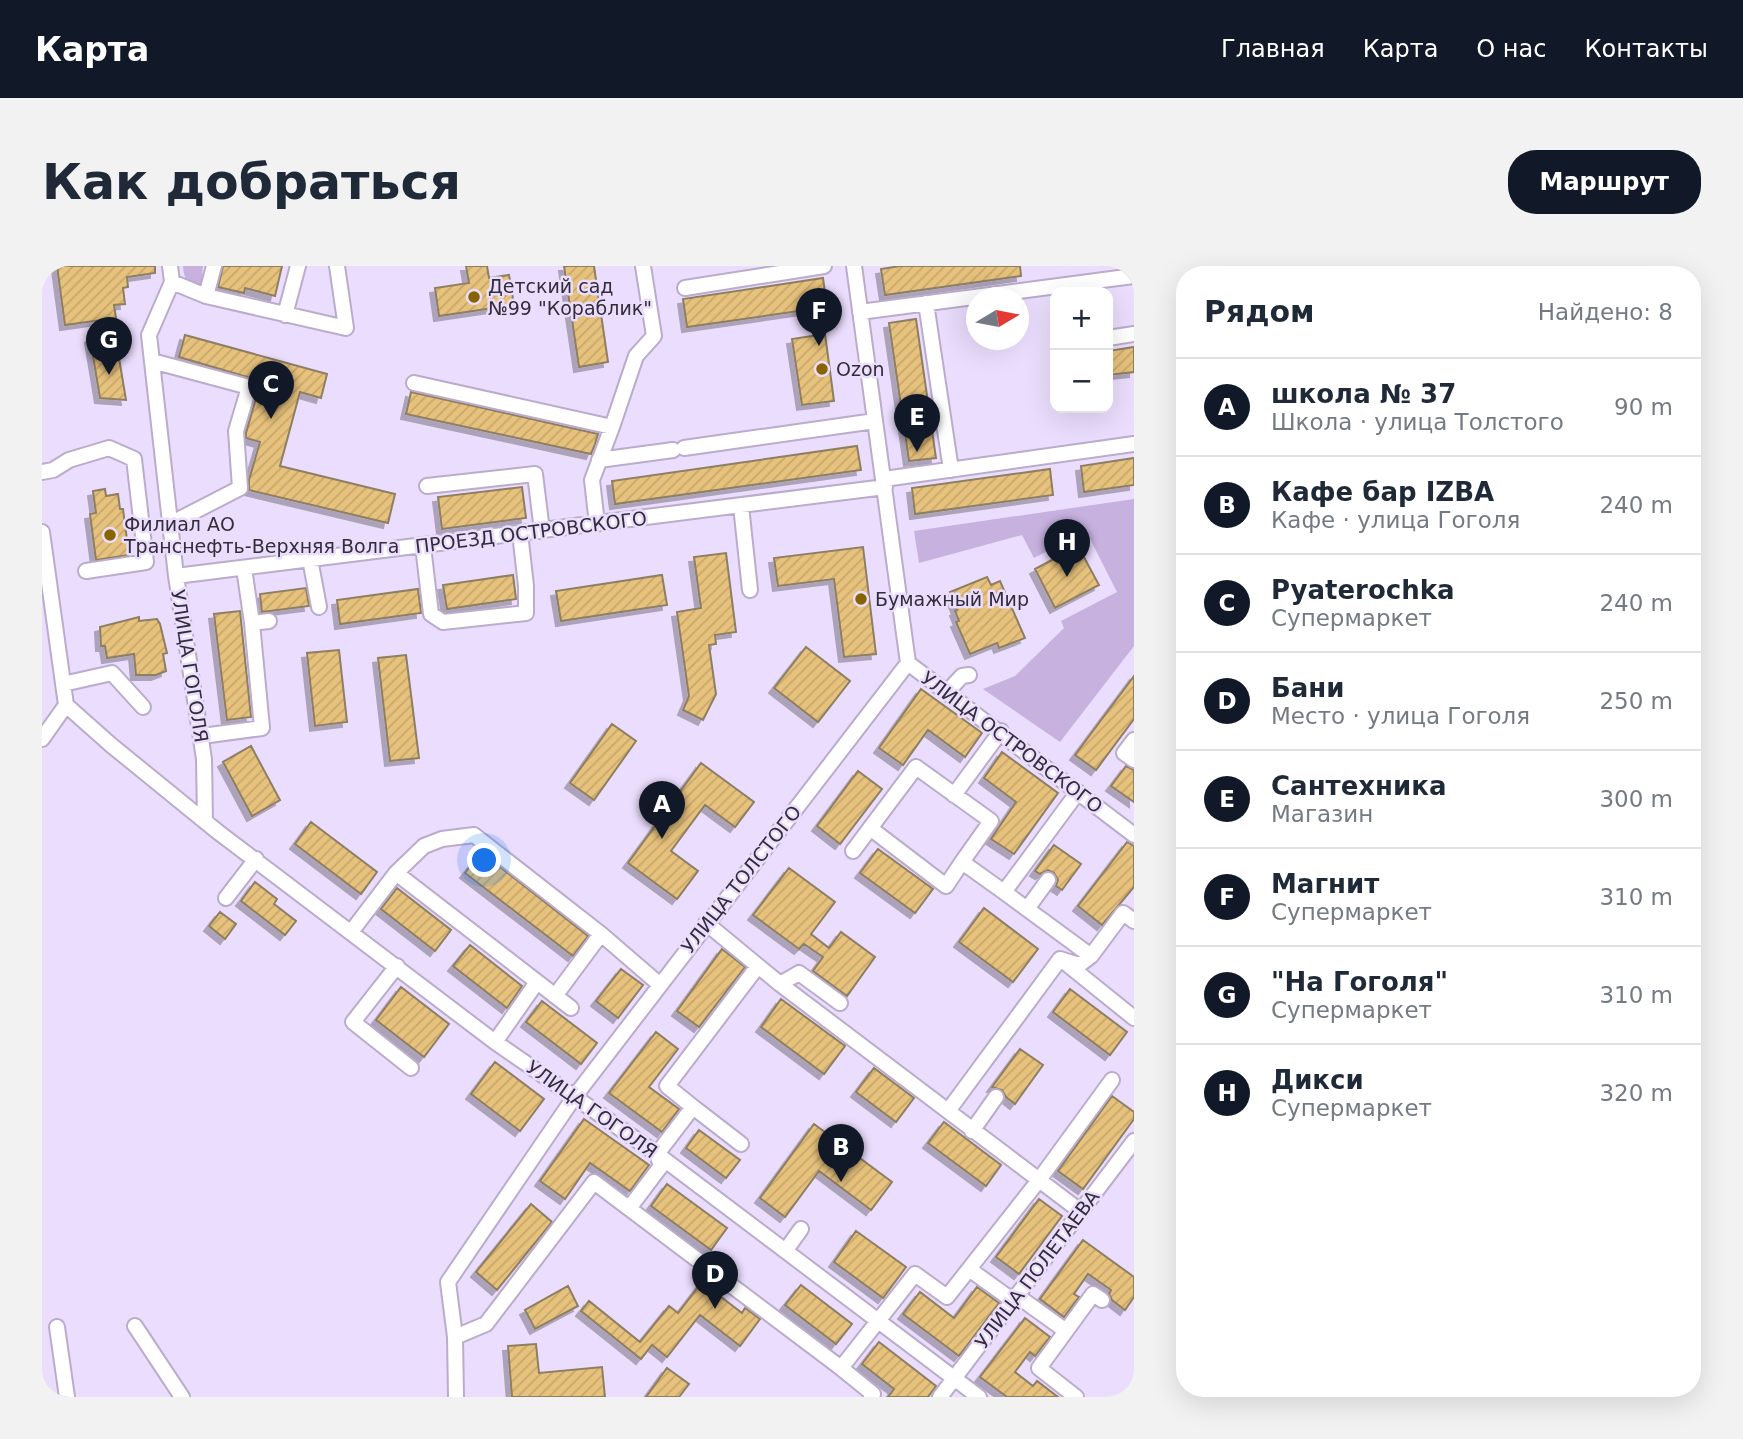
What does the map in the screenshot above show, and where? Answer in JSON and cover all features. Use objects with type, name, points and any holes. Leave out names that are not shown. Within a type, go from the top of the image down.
[{"type":"street","points":[[170,266],[172,282],[206,296],[346,328],[337,266]]},
{"type":"street","points":[[206,296],[214,266]]},
{"type":"street","points":[[285,315],[298,266]]},
{"type":"street","points":[[597,524],[592,480],[636,356],[654,336],[643,266]]},
{"type":"street","points":[[685,288],[824,266]]},
{"type":"street","name":"УЛИЦА ОСТРОВСКОГО","points":[[853,266],[908,663],[1001,731],[1134,835]]},
{"type":"street","points":[[860,312],[1134,276]]},
{"type":"street","name":"УЛИЦА ГОГОЛЯ","points":[[172,282],[149,334],[176,576],[202,736],[205,821]]},
{"type":"street","points":[[926,303],[951,470]]},
{"type":"street","points":[[1113,337],[1134,334]]},
{"type":"street","points":[[152,361],[249,387],[236,430],[240,488],[170,524]]},
{"type":"street","points":[[414,383],[612,427]]},
{"type":"street","points":[[599,460],[875,421]]},
{"type":"street","name":"ПРОЕЗД ОСТРОВСКОГО","points":[[176,576],[741,506],[951,470],[1134,444]]},
{"type":"street","points":[[42,472],[108,448],[134,460],[146,562],[86,571]]},
{"type":"street","points":[[427,486],[535,474],[542,531]]},
{"type":"street","points":[[741,506],[750,590]]},
{"type":"street","points":[[42,532],[46,597],[66,705],[42,739]]},
{"type":"street","points":[[423,546],[431,614],[443,622],[526,613],[520,533]]},
{"type":"street","points":[[310,559],[319,607]]},
{"type":"street","points":[[202,736],[262,728],[244,568]]},
{"type":"street","points":[[252,623],[269,621]]},
{"type":"street","name":"УЛИЦА ТОЛСТОГО","points":[[456,1397],[455,1337],[448,1283],[575,1096],[908,663]]},
{"type":"street","points":[[64,684],[112,673],[143,707]]},
{"type":"street","points":[[947,692],[962,676],[969,675]]},
{"type":"street","name":"УЛИЦА ГОГОЛЯ","points":[[66,705],[205,821],[495,1042],[657,1154],[979,1397]]},
{"type":"street","points":[[954,795],[1001,731]]},
{"type":"street","points":[[1134,740],[1124,752],[1134,760]]},
{"type":"street","points":[[853,851],[870,828],[916,767],[991,821],[946,887],[870,828]]},
{"type":"street","points":[[1004,892],[1078,792]]},
{"type":"street","points":[[351,932],[396,873],[424,846],[442,839],[474,835],[601,934],[659,984]]},
{"type":"street","points":[[226,898],[256,859]]},
{"type":"street","points":[[962,862],[1091,956]]},
{"type":"street","points":[[396,873],[571,1009]]},
{"type":"street","points":[[1027,909],[1048,880]]},
{"type":"street","points":[[1060,959],[1079,965],[1091,956],[1123,913],[1134,921]]},
{"type":"street","points":[[706,923],[812,1014],[948,1111],[1080,1211]]},
{"type":"street","points":[[555,996],[601,934]]},
{"type":"street","points":[[1060,959],[1134,1018]]},
{"type":"street","points":[[948,1111],[1060,959]]},
{"type":"street","points":[[397,966],[353,1022],[411,1068]]},
{"type":"street","points":[[741,1144],[667,1086],[758,966]]},
{"type":"street","points":[[780,984],[799,973],[840,1003]]},
{"type":"street","points":[[495,1042],[537,982]]},
{"type":"street","points":[[841,1368],[915,1274],[947,1297],[1039,1180],[1112,1080]]},
{"type":"street","points":[[972,1131],[996,1097]]},
{"type":"street","points":[[630,1207],[661,1166],[657,1154],[694,1107]]},
{"type":"street","name":"УЛИЦА ПОЛЕТАЕВА","points":[[940,1397],[1134,1141]]},
{"type":"street","points":[[455,1337],[486,1324],[594,1182],[841,1368],[873,1394],[871,1397]]},
{"type":"street","points":[[786,1250],[801,1229]]},
{"type":"street","points":[[969,1269],[1066,1331]]},
{"type":"street","points":[[1076,1397],[1039,1368],[1093,1294],[1102,1300]]},
{"type":"street","points":[[135,1326],[182,1397]]},
{"type":"street","points":[[57,1327],[67,1397]]},
{"type":"green space","points":[[183,266],[203,266],[202,273],[208,279],[202,287],[188,281]]},
{"type":"green space","points":[[1134,499],[1134,646],[1060,742],[983,689],[1015,676],[1064,628],[1061,621],[1117,592],[1086,531],[1034,558],[1022,535],[919,563],[914,531]]},
{"type":"building","points":[[57,266],[155,266],[155,273],[127,277],[128,287],[123,288],[125,304],[114,305],[116,318],[65,325]]},
{"type":"building","points":[[223,266],[282,266],[275,296],[245,288],[244,293],[218,287]]},
{"type":"building","name":"Детский сад №99 \"Кораблик\"","points":[[466,266],[487,266],[489,278],[509,275],[514,305],[439,316],[435,288],[469,283]]},
{"type":"building","points":[[564,266],[594,266],[608,362],[579,367]]},
{"type":"building","points":[[900,266],[1020,266],[1021,276],[885,295],[881,269]]},
{"type":"building","points":[[823,278],[827,307],[687,327],[683,299]]},
{"type":"building","points":[[916,319],[936,458],[909,461],[889,323]]},
{"type":"building","points":[[106,324],[119,336],[121,342],[118,352],[126,400],[100,398],[90,338]]},
{"type":"building","points":[[825,334],[834,401],[802,405],[792,339]]},
{"type":"building","points":[[185,335],[327,374],[321,398],[300,392],[280,466],[395,494],[388,523],[249,490],[249,480],[260,442],[246,438],[246,433],[261,381],[179,357]]},
{"type":"building","points":[[1134,347],[1134,372],[1113,374],[1113,350]]},
{"type":"building","points":[[411,392],[598,434],[591,454],[406,414]]},
{"type":"building","points":[[857,446],[861,470],[615,504],[612,481]]},
{"type":"building","points":[[1134,458],[1134,485],[1084,492],[1081,466]]},
{"type":"building","points":[[1050,469],[1053,495],[915,514],[912,488]]},
{"type":"building","points":[[522,487],[526,518],[442,529],[438,497]]},
{"type":"building","name":"Филиал АО Транснефть-Верхняя Волга","points":[[105,489],[106,496],[118,494],[120,509],[123,509],[129,555],[96,560],[90,514],[96,513],[93,491]]},
{"type":"building","points":[[1078,546],[1099,585],[1055,608],[1035,569]]},
{"type":"building","points":[[863,547],[876,654],[844,657],[834,579],[778,586],[774,558]]},
{"type":"building","points":[[726,553],[736,632],[715,635],[716,644],[709,645],[716,694],[703,720],[683,710],[689,696],[677,612],[701,608],[694,557]]},
{"type":"building","points":[[513,575],[516,599],[447,609],[443,585]]},
{"type":"building","points":[[662,575],[667,605],[561,621],[556,591]]},
{"type":"building","points":[[987,577],[991,585],[1000,581],[1025,638],[999,648],[997,643],[970,654],[956,622],[959,621],[955,611],[957,610],[950,592]]},
{"type":"building","points":[[306,588],[309,606],[262,612],[260,594]]},
{"type":"building","points":[[418,589],[421,613],[340,624],[337,600]]},
{"type":"building","points":[[240,611],[251,717],[227,720],[214,614]]},
{"type":"building","points":[[139,617],[139,621],[157,619],[160,624],[167,653],[163,654],[166,671],[156,675],[136,675],[134,654],[107,658],[105,646],[101,646],[100,627]]},
{"type":"building","points":[[806,647],[850,681],[818,722],[774,688]]},
{"type":"building","points":[[339,650],[347,722],[315,726],[307,653]]},
{"type":"building","points":[[406,655],[419,758],[390,761],[378,658]]},
{"type":"building","points":[[1134,676],[1134,719],[1096,770],[1075,755]]},
{"type":"building","points":[[921,689],[982,733],[965,757],[928,730],[903,765],[879,748]]},
{"type":"building","points":[[612,724],[636,741],[594,800],[570,783]]},
{"type":"building","points":[[251,746],[280,800],[252,816],[223,762]]},
{"type":"building","points":[[1002,752],[1058,793],[1014,854],[991,839],[1016,802],[984,778]]},
{"type":"building","points":[[701,763],[754,802],[735,827],[705,805],[671,851],[698,871],[677,899],[628,863]]},
{"type":"building","points":[[1126,766],[1134,770],[1134,802],[1111,786]]},
{"type":"building","points":[[858,771],[882,789],[840,844],[817,826]]},
{"type":"building","points":[[311,822],[377,872],[361,894],[295,844]]},
{"type":"building","points":[[1127,842],[1134,846],[1134,887],[1102,925],[1078,906]]},
{"type":"building","points":[[1054,845],[1081,864],[1062,890],[1056,886],[1058,880],[1054,873],[1048,870],[1040,874],[1035,871]]},
{"type":"building","points":[[878,849],[933,889],[915,913],[860,873]]},
{"type":"building","points":[[481,852],[588,936],[573,956],[465,873]]},
{"type":"building","points":[[789,868],[835,902],[811,934],[829,948],[841,932],[875,957],[847,996],[813,971],[823,957],[804,944],[799,949],[753,915]]},
{"type":"building","points":[[255,882],[277,899],[274,904],[296,921],[285,935],[241,901]]},
{"type":"building","points":[[397,888],[451,930],[435,951],[381,909]]},
{"type":"building","points":[[984,908],[1038,949],[1013,982],[959,942]]},
{"type":"building","points":[[220,912],[236,924],[225,939],[209,926]]},
{"type":"building","points":[[470,945],[522,986],[507,1008],[453,966]]},
{"type":"building","points":[[722,949],[745,967],[699,1027],[677,1011]]},
{"type":"building","points":[[621,969],[643,985],[618,1018],[596,1001]]},
{"type":"building","points":[[401,987],[449,1024],[424,1057],[376,1020]]},
{"type":"building","points":[[1070,989],[1127,1032],[1110,1055],[1053,1012]]},
{"type":"building","points":[[781,999],[845,1046],[824,1074],[761,1027]]},
{"type":"building","points":[[542,1001],[597,1043],[581,1064],[526,1022]]},
{"type":"building","points":[[656,1032],[678,1049],[649,1087],[679,1109],[662,1132],[609,1093]]},
{"type":"building","points":[[1020,1049],[1043,1065],[1015,1104],[1002,1090],[992,1087]]},
{"type":"building","points":[[495,1062],[544,1099],[520,1131],[471,1094]]},
{"type":"building","points":[[874,1068],[914,1098],[896,1122],[856,1092]]},
{"type":"building","points":[[1112,1096],[1134,1112],[1134,1119],[1083,1189],[1058,1171]]},
{"type":"building","points":[[584,1119],[649,1165],[630,1191],[590,1163],[565,1199],[540,1181]]},
{"type":"building","points":[[944,1122],[1001,1165],[986,1186],[928,1143]]},
{"type":"building","points":[[814,1124],[892,1182],[871,1210],[819,1171],[785,1217],[760,1198]]},
{"type":"building","points":[[699,1130],[740,1160],[726,1178],[686,1148]]},
{"type":"building","points":[[667,1184],[727,1228],[711,1250],[651,1206]]},
{"type":"building","points":[[1039,1199],[1062,1216],[1019,1274],[996,1257]]},
{"type":"building","points":[[531,1204],[552,1222],[497,1290],[476,1272]]},
{"type":"building","points":[[856,1231],[906,1267],[883,1298],[834,1262]]},
{"type":"building","points":[[1083,1240],[1134,1277],[1134,1297],[1125,1310],[1112,1300],[1109,1294],[1111,1290],[1088,1274],[1074,1294],[1079,1297],[1064,1317],[1040,1299]]},
{"type":"building","points":[[705,1278],[720,1289],[716,1293],[742,1313],[745,1308],[760,1319],[740,1346],[700,1315],[667,1357],[652,1345],[641,1359],[581,1311],[589,1301],[640,1342],[669,1306],[678,1313]]},
{"type":"building","points":[[801,1285],[852,1324],[836,1344],[785,1305]]},
{"type":"building","points":[[568,1286],[578,1306],[535,1329],[525,1310]]},
{"type":"building","points":[[977,1287],[999,1303],[959,1356],[903,1314],[920,1292],[954,1318]]},
{"type":"building","points":[[1025,1318],[1050,1337],[1035,1356],[1030,1352],[1015,1372],[1033,1386],[1037,1381],[1058,1397],[1007,1397],[980,1377]]},
{"type":"building","points":[[879,1342],[936,1386],[928,1397],[888,1397],[894,1389],[862,1364]]},
{"type":"building","points":[[536,1344],[539,1373],[602,1367],[605,1397],[512,1397],[508,1346]]},
{"type":"building","points":[[667,1368],[689,1384],[679,1397],[646,1397]]},
{"type":"place","name":"Детский сад №99 \"Кораблик\"","points":[[474,297]]},
{"type":"place","name":"Магнит","points":[[819,346]]},
{"type":"place","name":"Ozon","points":[[822,369]]},
{"type":"place","name":"\"На Гоголя\"","points":[[109,375]]},
{"type":"place","name":"Pyaterochka","points":[[271,419]]},
{"type":"place","name":"Сантехника","points":[[917,452]]},
{"type":"place","name":"Филиал АО Транснефть-Верхняя Волга","points":[[110,535]]},
{"type":"place","name":"Дикси","points":[[1067,577]]},
{"type":"place","name":"Бумажный Мир","points":[[861,599]]},
{"type":"place","name":"школа № 37","points":[[662,839]]},
{"type":"place","name":"Кафе бар IZBA","points":[[841,1182]]},
{"type":"place","name":"Бани","points":[[715,1309]]}]
